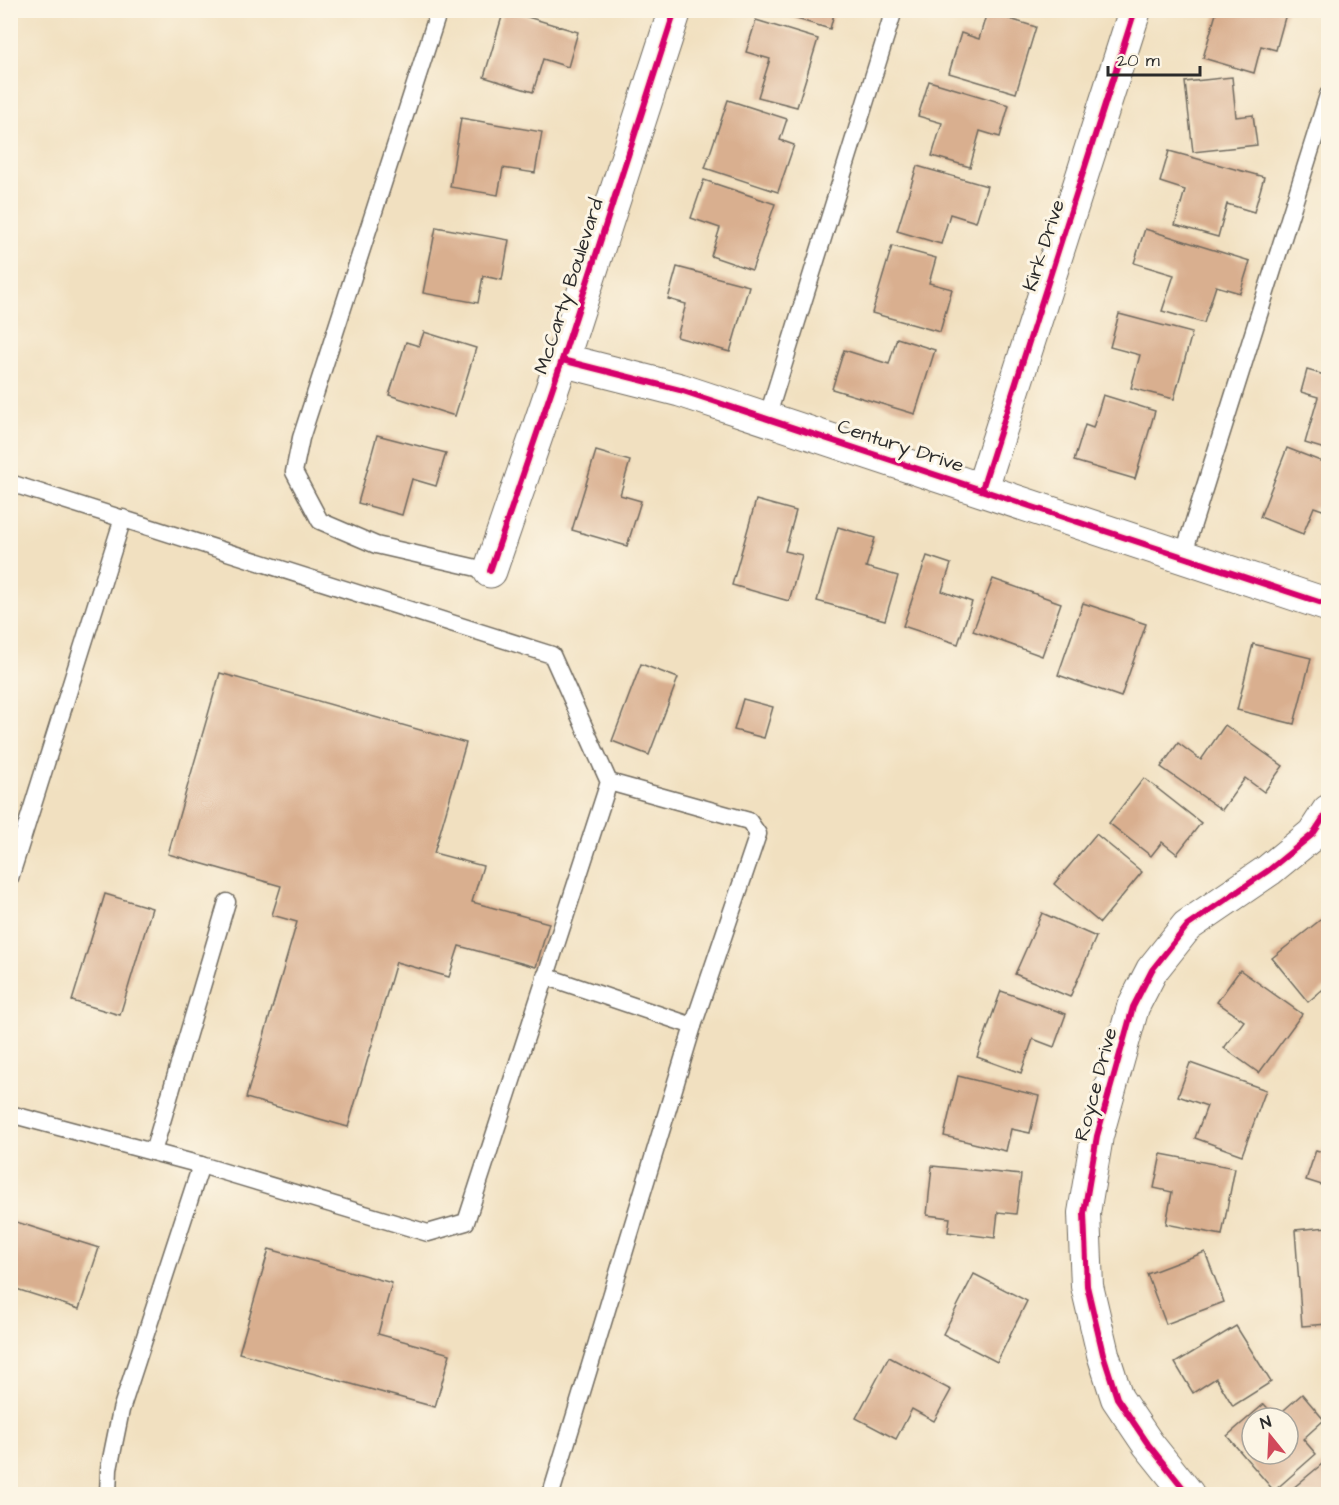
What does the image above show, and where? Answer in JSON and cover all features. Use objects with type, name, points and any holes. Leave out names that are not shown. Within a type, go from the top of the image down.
[{"type":"main road","name":"McCarty Boulevard","points":[[490,571],[562,360],[675,10]]},
{"type":"main road","name":"Century Drive","points":[[562,360],[680,390],[1329,605]]},
{"type":"street","name":"Kirk Drive","points":[[982,489],[1135,10]]},
{"type":"street","name":"Royce Drive","points":[[1188,1494],[1148,1444],[1116,1398],[1103,1354],[1087,1286],[1084,1213],[1097,1136],[1133,1007],[1152,970],[1188,926],[1269,870],[1313,834],[1329,811]]},
{"type":"lane","points":[[439,10],[301,438],[294,472],[320,521],[376,545],[490,571]]},
{"type":"lane","points":[[767,418],[894,10]]},
{"type":"lane","points":[[1183,556],[1329,95]]},
{"type":"lane","points":[[10,483],[552,655],[609,782],[466,1222],[428,1233],[201,1165],[10,1114]]},
{"type":"lane","points":[[10,878],[123,518]]},
{"type":"lane","points":[[551,1494],[693,1026],[758,834],[749,821],[609,782]]},
{"type":"lane","points":[[153,1152],[227,902]]},
{"type":"lane","points":[[545,976],[693,1026]]},
{"type":"lane","points":[[108,1494],[109,1469],[121,1410],[201,1165]]},
{"type":"building","points":[[504,10],[578,32],[568,67],[543,59],[533,92],[484,77]]},
{"type":"building","points":[[792,10],[835,10],[830,29],[790,17]]},
{"type":"building","points":[[1217,10],[1287,10],[1276,50],[1261,46],[1254,73],[1203,58]]},
{"type":"building","points":[[987,12],[1036,27],[1016,93],[949,73],[961,33],[979,39]]},
{"type":"building","points":[[756,20],[818,39],[797,107],[758,97],[770,59],[746,52]]},
{"type":"building","points":[[1232,77],[1236,117],[1253,115],[1257,145],[1193,152],[1185,82]]},
{"type":"building","points":[[929,81],[1009,105],[1000,137],[980,131],[970,167],[932,156],[942,123],[918,116]]},
{"type":"building","points":[[728,100],[787,119],[780,140],[794,145],[778,192],[705,168]]},
{"type":"building","points":[[461,118],[542,132],[535,173],[503,168],[498,195],[450,187]]},
{"type":"building","points":[[1169,151],[1264,177],[1254,212],[1227,204],[1218,237],[1175,225],[1185,190],[1160,182]]},
{"type":"building","points":[[917,166],[987,186],[976,222],[950,214],[941,244],[897,231]]},
{"type":"building","points":[[704,180],[775,204],[752,270],[711,256],[720,228],[691,218]]},
{"type":"building","points":[[436,227],[509,240],[502,280],[483,276],[478,303],[423,293]]},
{"type":"building","points":[[1145,229],[1250,261],[1240,293],[1216,286],[1204,323],[1162,311],[1174,275],[1134,263]]},
{"type":"building","points":[[892,246],[936,258],[929,283],[952,289],[940,332],[872,313]]},
{"type":"building","points":[[677,267],[749,286],[730,352],[677,337],[686,304],[668,299]]},
{"type":"building","points":[[1119,314],[1192,333],[1174,399],[1131,388],[1140,355],[1110,347]]},
{"type":"building","points":[[424,332],[476,348],[455,416],[389,395],[406,342],[419,346]]},
{"type":"building","points":[[897,338],[935,350],[915,414],[832,389],[844,350],[889,364]]},
{"type":"building","points":[[1307,370],[1328,376],[1328,450],[1305,443],[1318,397],[1301,392]]},
{"type":"building","points":[[1103,395],[1155,411],[1135,479],[1074,461],[1085,425],[1093,428]]},
{"type":"building","points":[[377,435],[446,453],[436,486],[412,479],[402,515],[358,503]]},
{"type":"building","points":[[1287,448],[1328,464],[1328,512],[1314,507],[1303,534],[1260,517]]},
{"type":"building","points":[[596,451],[630,461],[620,495],[641,501],[627,546],[572,530]]},
{"type":"building","points":[[756,500],[796,511],[785,551],[802,555],[789,601],[732,585]]},
{"type":"building","points":[[838,527],[875,538],[866,567],[898,576],[885,620],[817,601]]},
{"type":"building","points":[[927,556],[951,564],[942,591],[972,602],[958,644],[903,626]]},
{"type":"building","points":[[993,579],[1061,603],[1042,656],[973,631]]},
{"type":"building","points":[[1083,603],[1146,624],[1121,697],[1058,675]]},
{"type":"building","points":[[1253,644],[1311,658],[1294,724],[1237,710]]},
{"type":"building","points":[[641,664],[678,678],[649,755],[612,741]]},
{"type":"building","points":[[220,673],[466,743],[434,853],[483,866],[472,902],[549,923],[536,967],[459,946],[449,977],[396,962],[348,1127],[246,1098],[297,922],[272,915],[281,886],[168,854]]},
{"type":"building","points":[[743,699],[773,707],[764,738],[734,730]]},
{"type":"building","points":[[1225,725],[1283,766],[1264,792],[1245,778],[1222,810],[1161,767],[1178,743],[1201,760]]},
{"type":"building","points":[[1144,778],[1201,823],[1177,854],[1162,842],[1151,856],[1109,823]]},
{"type":"building","points":[[1096,834],[1142,872],[1100,923],[1054,884]]},
{"type":"building","points":[[105,894],[152,908],[120,1015],[72,1001]]},
{"type":"building","points":[[1042,913],[1096,937],[1070,997],[1015,974]]},
{"type":"building","points":[[1324,917],[1328,923],[1328,985],[1308,1002],[1272,958]]},
{"type":"building","points":[[1240,970],[1302,1014],[1259,1073],[1224,1048],[1244,1021],[1217,1002]]},
{"type":"building","points":[[1001,991],[1066,1014],[1054,1047],[1033,1039],[1021,1073],[977,1057]]},
{"type":"building","points":[[1190,1063],[1266,1090],[1242,1155],[1195,1138],[1207,1106],[1178,1096]]},
{"type":"building","points":[[958,1076],[1039,1096],[1030,1133],[1011,1129],[1006,1151],[944,1136]]},
{"type":"building","points":[[1328,1133],[1328,1187],[1306,1180],[1316,1150],[1322,1152]]},
{"type":"building","points":[[1161,1154],[1235,1168],[1222,1235],[1166,1224],[1172,1192],[1154,1188]]},
{"type":"building","points":[[932,1166],[1021,1175],[1016,1214],[998,1212],[995,1238],[948,1232],[950,1218],[927,1215]]},
{"type":"building","points":[[10,1220],[99,1248],[79,1309],[10,1287]]},
{"type":"building","points":[[1328,1227],[1328,1324],[1302,1326],[1295,1230]]},
{"type":"building","points":[[269,1249],[392,1283],[378,1334],[450,1354],[435,1407],[239,1353]]},
{"type":"building","points":[[1205,1252],[1224,1302],[1166,1324],[1147,1274]]},
{"type":"building","points":[[974,1274],[1027,1301],[997,1362],[943,1334]]},
{"type":"building","points":[[1236,1326],[1271,1382],[1233,1406],[1216,1378],[1193,1393],[1175,1363]]},
{"type":"building","points":[[889,1357],[951,1390],[934,1421],[912,1409],[896,1439],[856,1418]]},
{"type":"building","points":[[1302,1394],[1324,1420],[1303,1439],[1316,1454],[1274,1491],[1253,1466],[1300,1466],[1300,1406],[1288,1406]]},
{"type":"building","points":[[1240,1425],[1240,1451],[1227,1436]]},
{"type":"building","points":[[1328,1459],[1328,1494],[1286,1494]]},
{"type":"cycle path","points":[[490,571],[562,360],[675,10]]},
{"type":"cycle path","points":[[982,489],[1135,10]]},
{"type":"cycle path","points":[[562,360],[680,390],[1328,605]]},
{"type":"cycle path","points":[[1188,1494],[1148,1444],[1117,1398],[1103,1354],[1087,1286],[1084,1213],[1097,1136],[1133,1007],[1152,970],[1187,926],[1269,870],[1313,834],[1328,811]]}]
